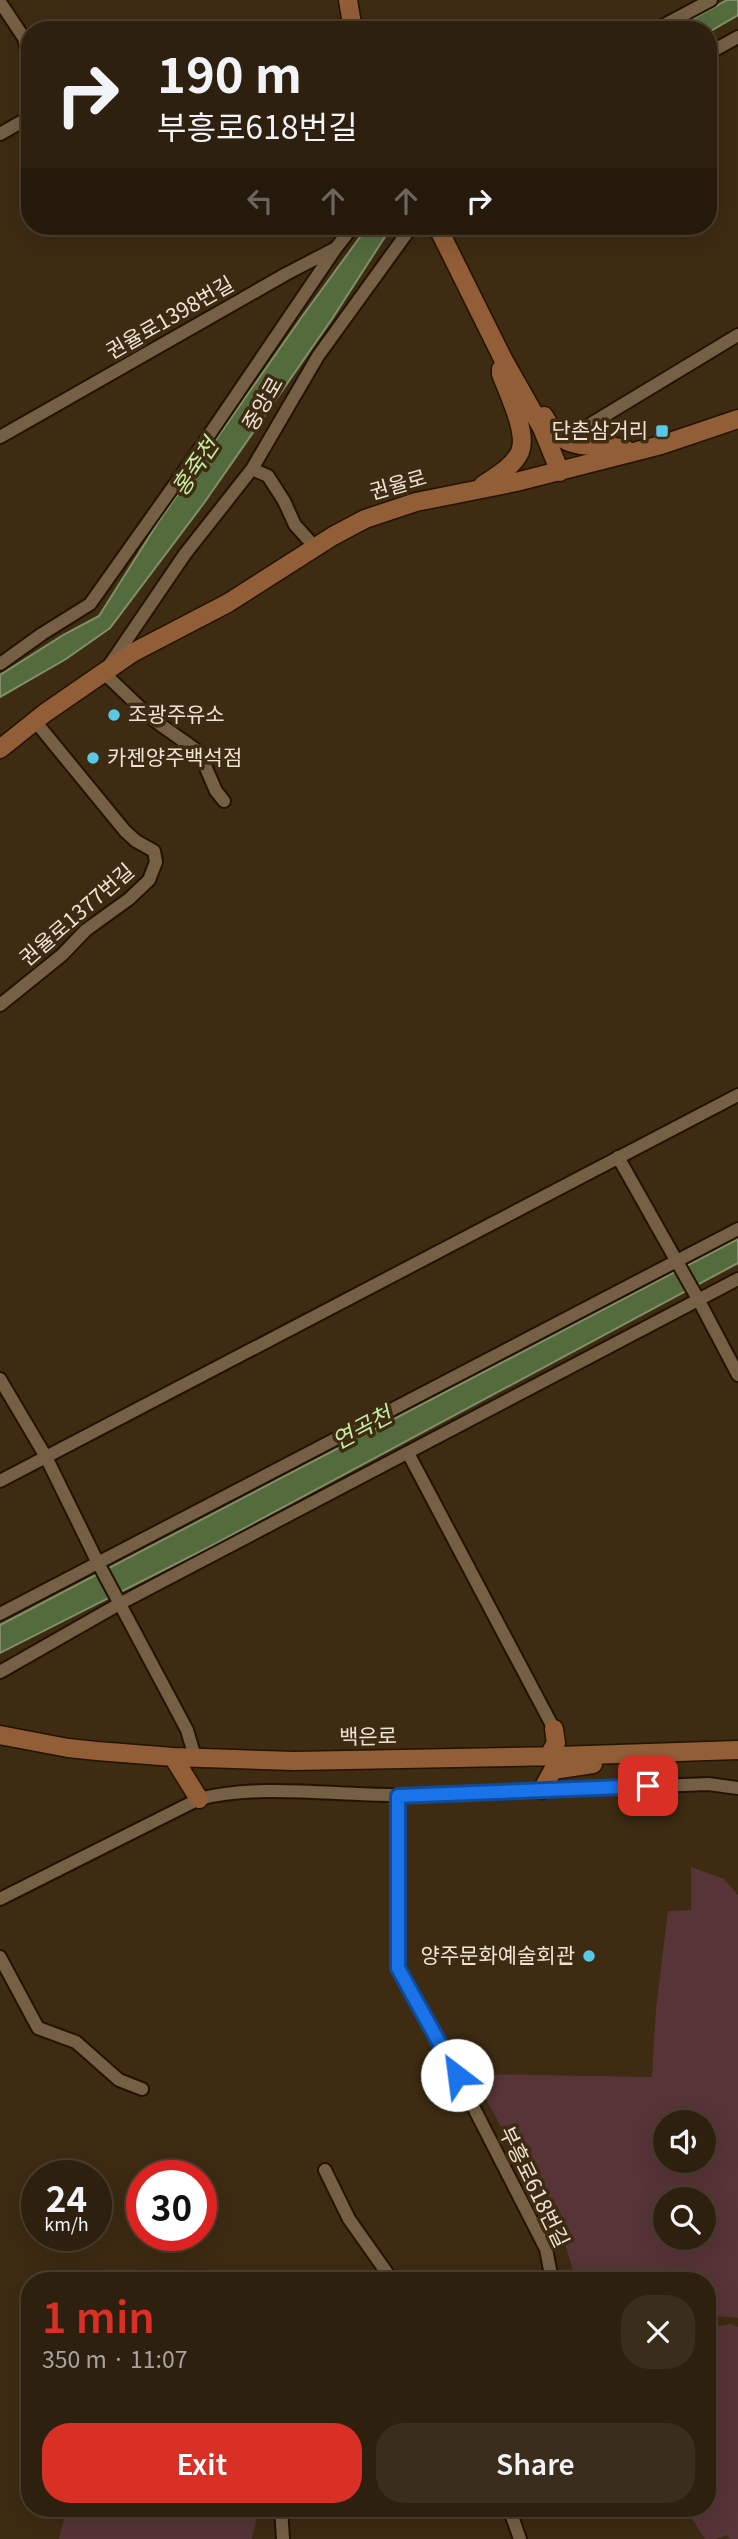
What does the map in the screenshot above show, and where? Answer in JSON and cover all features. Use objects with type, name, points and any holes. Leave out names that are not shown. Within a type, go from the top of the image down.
[{"type":"main road","points":[[348,0],[352,21]]},
{"type":"main road","points":[[441,235],[503,359],[542,428],[559,472]]},
{"type":"main road","points":[[503,359],[524,384],[551,428],[574,445],[615,447],[635,452]]},
{"type":"main road","points":[[476,491],[505,470],[520,452],[522,438],[501,374],[503,359]]},
{"type":"main road","name":"권율로","points":[[0,749],[132,653],[252,590],[315,547],[365,519],[397,507],[559,472],[661,446],[738,419]]},
{"type":"main road","points":[[542,1790],[543,1757],[556,1743],[554,1730]]},
{"type":"main road","name":"백은로","points":[[0,1735],[68,1748],[173,1758],[293,1761],[543,1757],[738,1750]]},
{"type":"main road","points":[[542,1790],[553,1770],[651,1753]]},
{"type":"main road","points":[[173,1758],[199,1800]]},
{"type":"street","points":[[672,21],[711,0]]},
{"type":"street","points":[[0,2],[21,34]]},
{"type":"street","points":[[717,49],[738,37]]},
{"type":"street","points":[[0,134],[21,122]]},
{"type":"street","name":"권율로1398번길","points":[[0,437],[336,248],[346,235]]},
{"type":"street","name":"중앙로","points":[[104,673],[185,554],[252,469],[318,356],[405,235]]},
{"type":"street","points":[[0,664],[41,634],[90,604],[190,463],[336,248]]},
{"type":"street","points":[[566,439],[738,335]]},
{"type":"street","points":[[252,469],[268,476],[295,525],[315,547]]},
{"type":"street","points":[[104,673],[151,718],[200,752],[216,792],[224,802]]},
{"type":"street","name":"권율로1377번길","points":[[0,1005],[62,956],[86,930],[129,899],[149,880],[156,862],[154,851],[125,831],[35,721]]},
{"type":"street","points":[[0,1481],[738,1095]]},
{"type":"street","points":[[618,1157],[738,1375]]},
{"type":"street","points":[[0,1614],[97,1561],[738,1229]]},
{"type":"street","points":[[0,1672],[121,1603],[738,1279]]},
{"type":"street","points":[[0,1379],[46,1457],[97,1561],[187,1730],[195,1757]]},
{"type":"street","points":[[408,1453],[554,1730]]},
{"type":"street","points":[[0,1899],[199,1800],[217,1795],[254,1792],[398,1796],[708,1784],[738,1788]]},
{"type":"street","name":"부흥로618번길","points":[[398,1796],[398,1968],[457,2075],[546,2249],[550,2272]]},
{"type":"street","points":[[0,1958],[38,2028],[76,2042],[119,2080],[142,2089]]},
{"type":"street","points":[[325,2169],[349,2219],[386,2272]]},
{"type":"street","points":[[282,2517],[283,2539]]},
{"type":"street","points":[[512,2517],[520,2539]]},
{"type":"shaded area","points":[[727,0],[738,0],[738,15],[717,27],[717,21],[689,21]]},
{"type":"shaded area","name":"홍죽천","points":[[361,235],[386,235],[332,319],[204,503],[110,628],[66,659],[0,697],[0,675],[63,635],[99,616],[159,521]]},
{"type":"shaded area","points":[[738,1239],[738,1263],[213,1545],[0,1653],[0,1625]]},
{"type":"shaded area","points":[[691,1867],[724,1879],[738,1895],[738,2318],[716,2316],[716,2272],[574,2272],[564,2241],[472,2074],[652,2077],[656,2008],[668,1911],[691,1910]]},
{"type":"shaded area","points":[[731,2324],[738,2327],[738,2539],[730,2539],[727,2535],[705,2539],[691,2517],[716,2517],[716,2326]]},
{"type":"shaded area","points":[[65,2517],[257,2517],[252,2539],[59,2539]]},
{"type":"place","name":"단촌삼거리","points":[[662,431]]},
{"type":"place","name":"조광주유소","points":[[114,715]]},
{"type":"place","name":"카젠양주백석점","points":[[93,758]]},
{"type":"place","name":"양주문화예술회관","points":[[589,1956]]},
{"type":"route","points":[[457,2075],[398,1968],[398,1796],[648,1786]]},
{"type":"water label","name":"연곡천","points":[[362,1428]]}]
